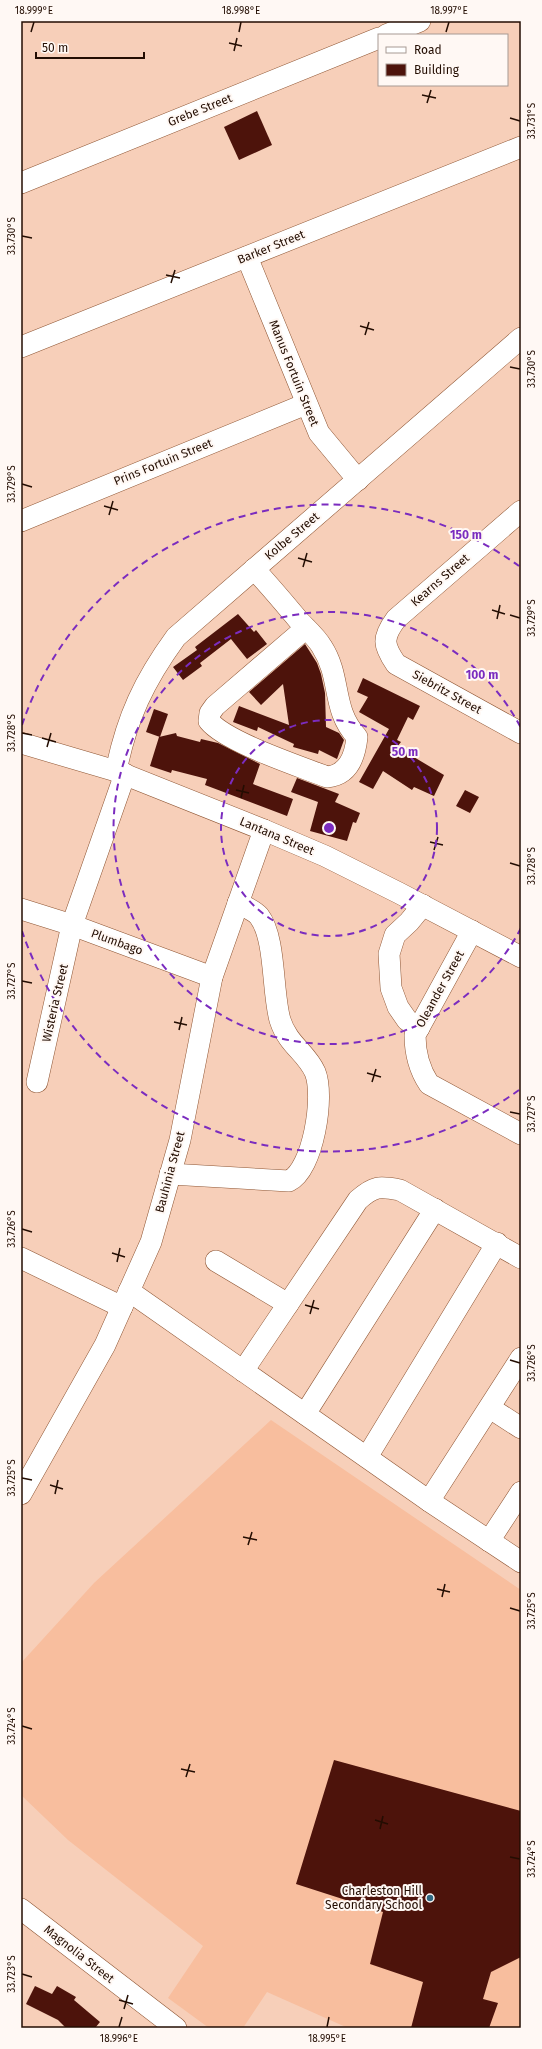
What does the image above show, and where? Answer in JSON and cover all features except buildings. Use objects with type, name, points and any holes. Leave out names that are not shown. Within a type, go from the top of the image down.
[{"type":"street","points":[[393,29],[420,21]]},
{"type":"street","name":"Grebe Street","points":[[21,183],[378,38]]},
{"type":"street","name":"Barker Street","points":[[21,347],[521,147]]},
{"type":"street","name":"Manus Fortuin Street","points":[[247,257],[319,433],[358,480]]},
{"type":"street","name":"Kolbe Street","points":[[72,925],[120,773],[128,724],[138,697],[157,664],[176,637],[521,338]]},
{"type":"street","name":"Prins Fortuin Street","points":[[21,521],[306,404]]},
{"type":"street","name":"Kearns Street","points":[[385,640],[388,630],[396,619],[521,510]]},
{"type":"street","points":[[254,569],[306,628],[323,648],[329,661],[337,688],[338,704],[347,726],[357,737],[353,756],[349,765],[343,772],[336,776],[327,777],[240,741],[215,729],[209,721],[210,713],[215,706],[306,628]]},
{"type":"street","name":"Siebritz Street","points":[[385,640],[388,652],[396,664],[521,733]]},
{"type":"street","name":"Lantana Street","points":[[21,743],[120,773],[264,830],[325,856],[423,905],[521,957]]},
{"type":"street","name":"Bauhinia Street","points":[[21,1494],[105,1345],[151,1242],[180,1140],[212,977],[264,830]]},
{"type":"street","points":[[170,1174],[289,1182],[296,1178],[300,1173],[310,1151],[318,1110],[319,1084],[315,1071],[285,1034],[280,1019],[271,953],[263,923],[255,912],[238,903]]},
{"type":"street","points":[[419,1028],[407,1020],[398,1007],[392,988],[389,954],[395,935],[409,922],[423,905]]},
{"type":"street","name":"Plumbago","points":[[21,909],[72,925],[212,977]]},
{"type":"street","name":"Wisteria Street","points":[[37,1082],[72,925]]},
{"type":"street","name":"Oleander Street","points":[[472,931],[415,1035],[415,1048],[422,1073],[429,1084],[521,1134]]},
{"type":"street","points":[[243,1371],[358,1200],[371,1189],[383,1186],[400,1190],[497,1243],[521,1258]]},
{"type":"street","points":[[305,1414],[435,1209]]},
{"type":"street","points":[[367,1458],[497,1243]]},
{"type":"street","points":[[21,1258],[125,1299],[243,1371],[429,1501],[521,1562]]},
{"type":"street","points":[[216,1261],[288,1304]]},
{"type":"street","points":[[429,1501],[521,1358]]},
{"type":"street","points":[[490,1408],[521,1428]]},
{"type":"street","points":[[489,1541],[521,1492]]},
{"type":"street","name":"Magnolia Street","points":[[21,1909],[176,2028]]},
{"type":"shaded area","name":"Charleston Hill Secondary School","points":[[271,1420],[521,1590],[521,2028],[348,2028],[267,1992],[243,2028],[209,2028],[168,1998],[203,1946],[68,1840],[21,1795],[21,1663],[94,1583]]},
{"type":"place","name":"Charleston Hill Secondary School","points":[[430,1898]]}]
